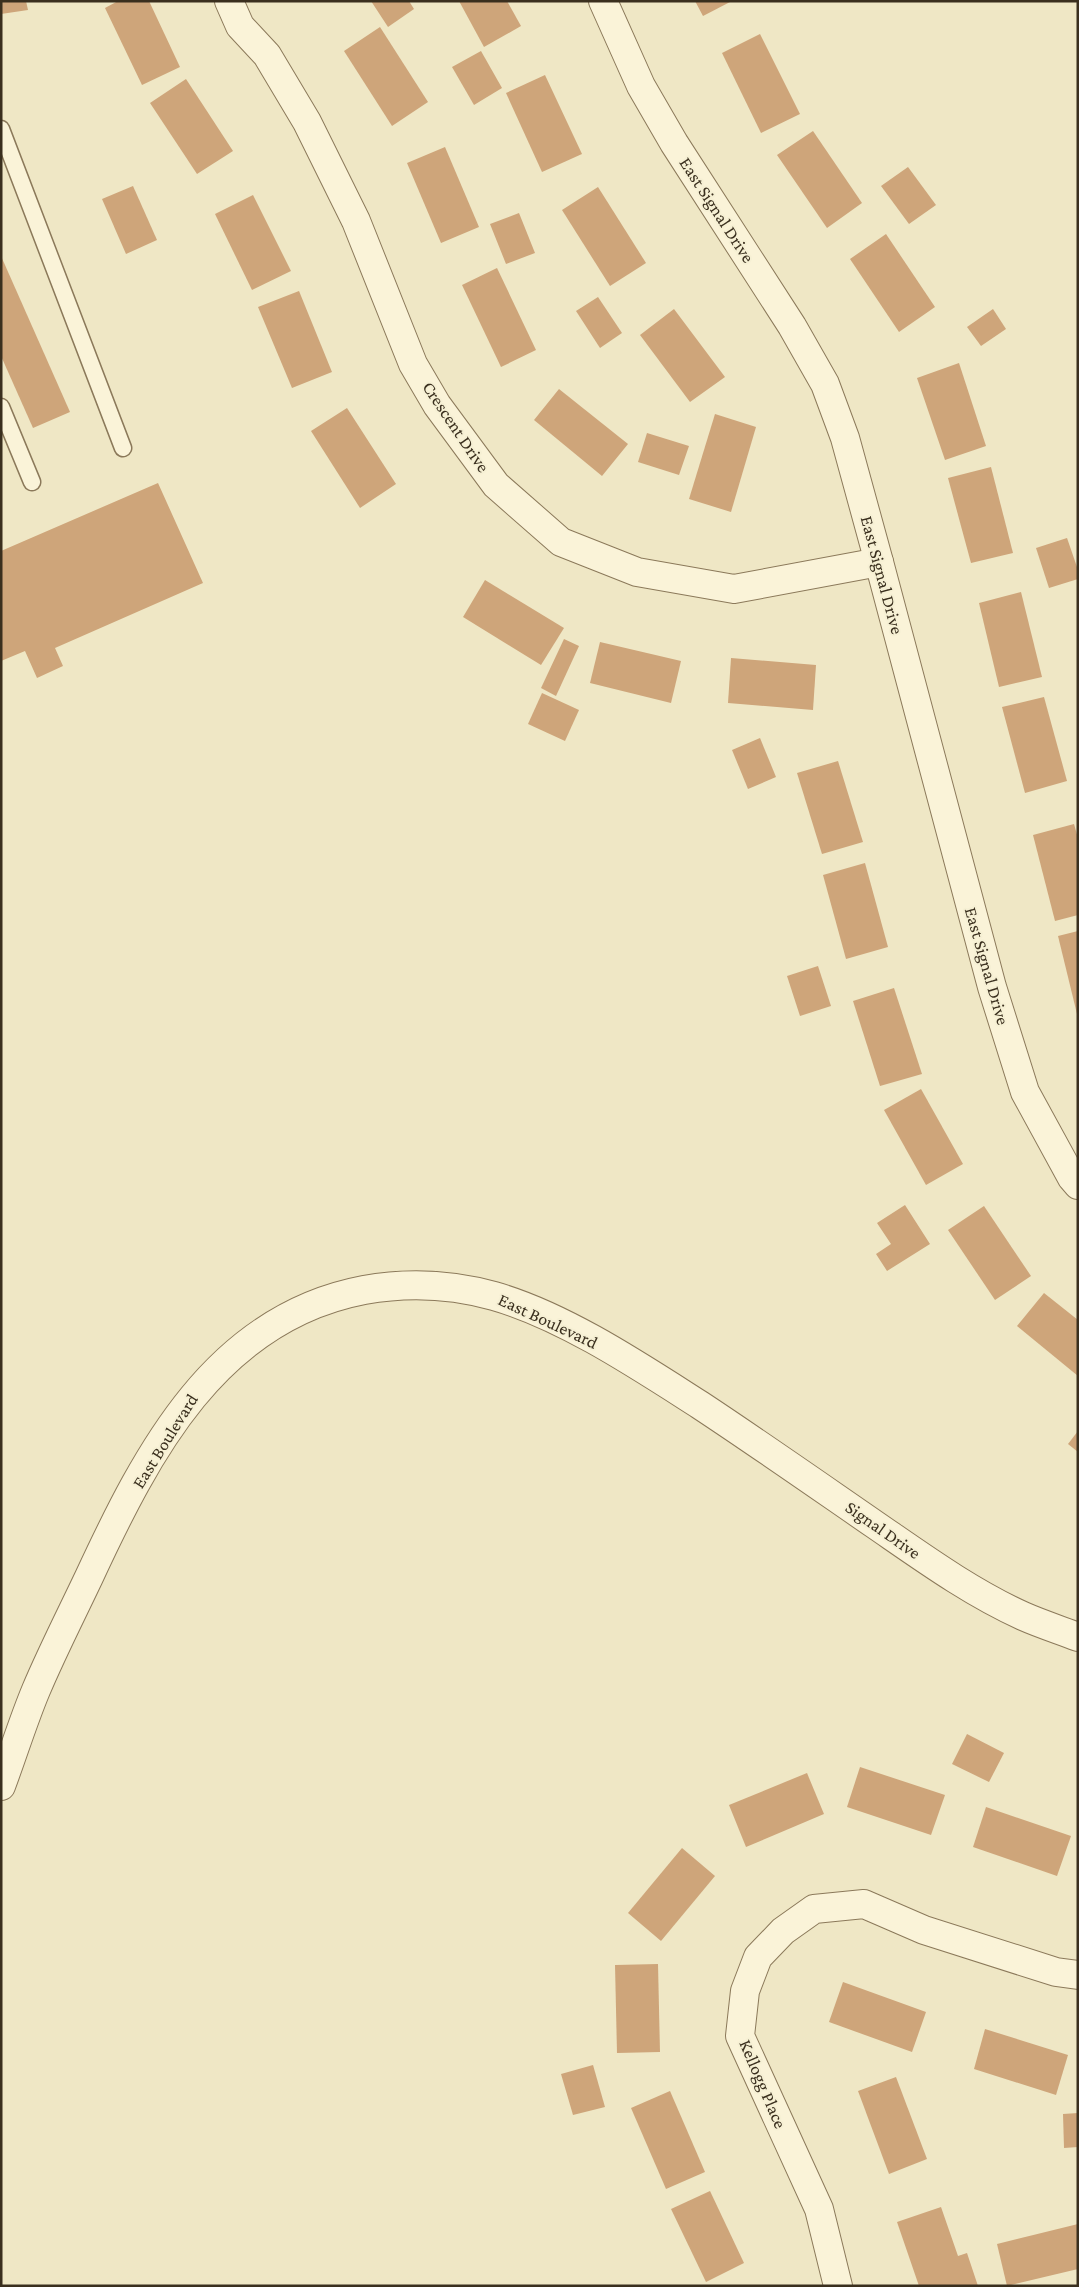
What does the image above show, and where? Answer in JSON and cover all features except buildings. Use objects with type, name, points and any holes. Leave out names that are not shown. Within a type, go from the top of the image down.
[{"type":"street","name":"Crescent Drive","points":[[229,1],[240,26],[267,55],[307,122],[356,221],[414,364],[437,405],[496,486],[553,536],[561,542],[637,572],[734,589],[879,562]]},
{"type":"street","name":"East Signal Drive","points":[[603,1],[641,86],[669,135],[792,326],[825,384],[845,438],[998,1006],[1025,1092],[1072,1178],[1078,1185]]},
{"type":"street","name":"East Boulevard","points":[[1,1786],[35,1691],[104,1544],[174,1421],[199,1387],[222,1363],[251,1339],[280,1319],[313,1303],[388,1285],[431,1284],[458,1288],[524,1306],[580,1332],[698,1404]]},
{"type":"street","name":"Signal Drive","points":[[698,1404],[946,1574],[1022,1616],[1078,1637]]},
{"type":"street","name":"Kellogg Place","points":[[838,2286],[818,2209],[740,2036],[745,1991],[758,1957],[783,1931],[814,1908],[864,1904],[924,1930],[1056,1972],[1078,1975]]},
{"type":"lane","points":[[1,128],[123,448]]},
{"type":"lane","points":[[1,407],[32,482]]}]
